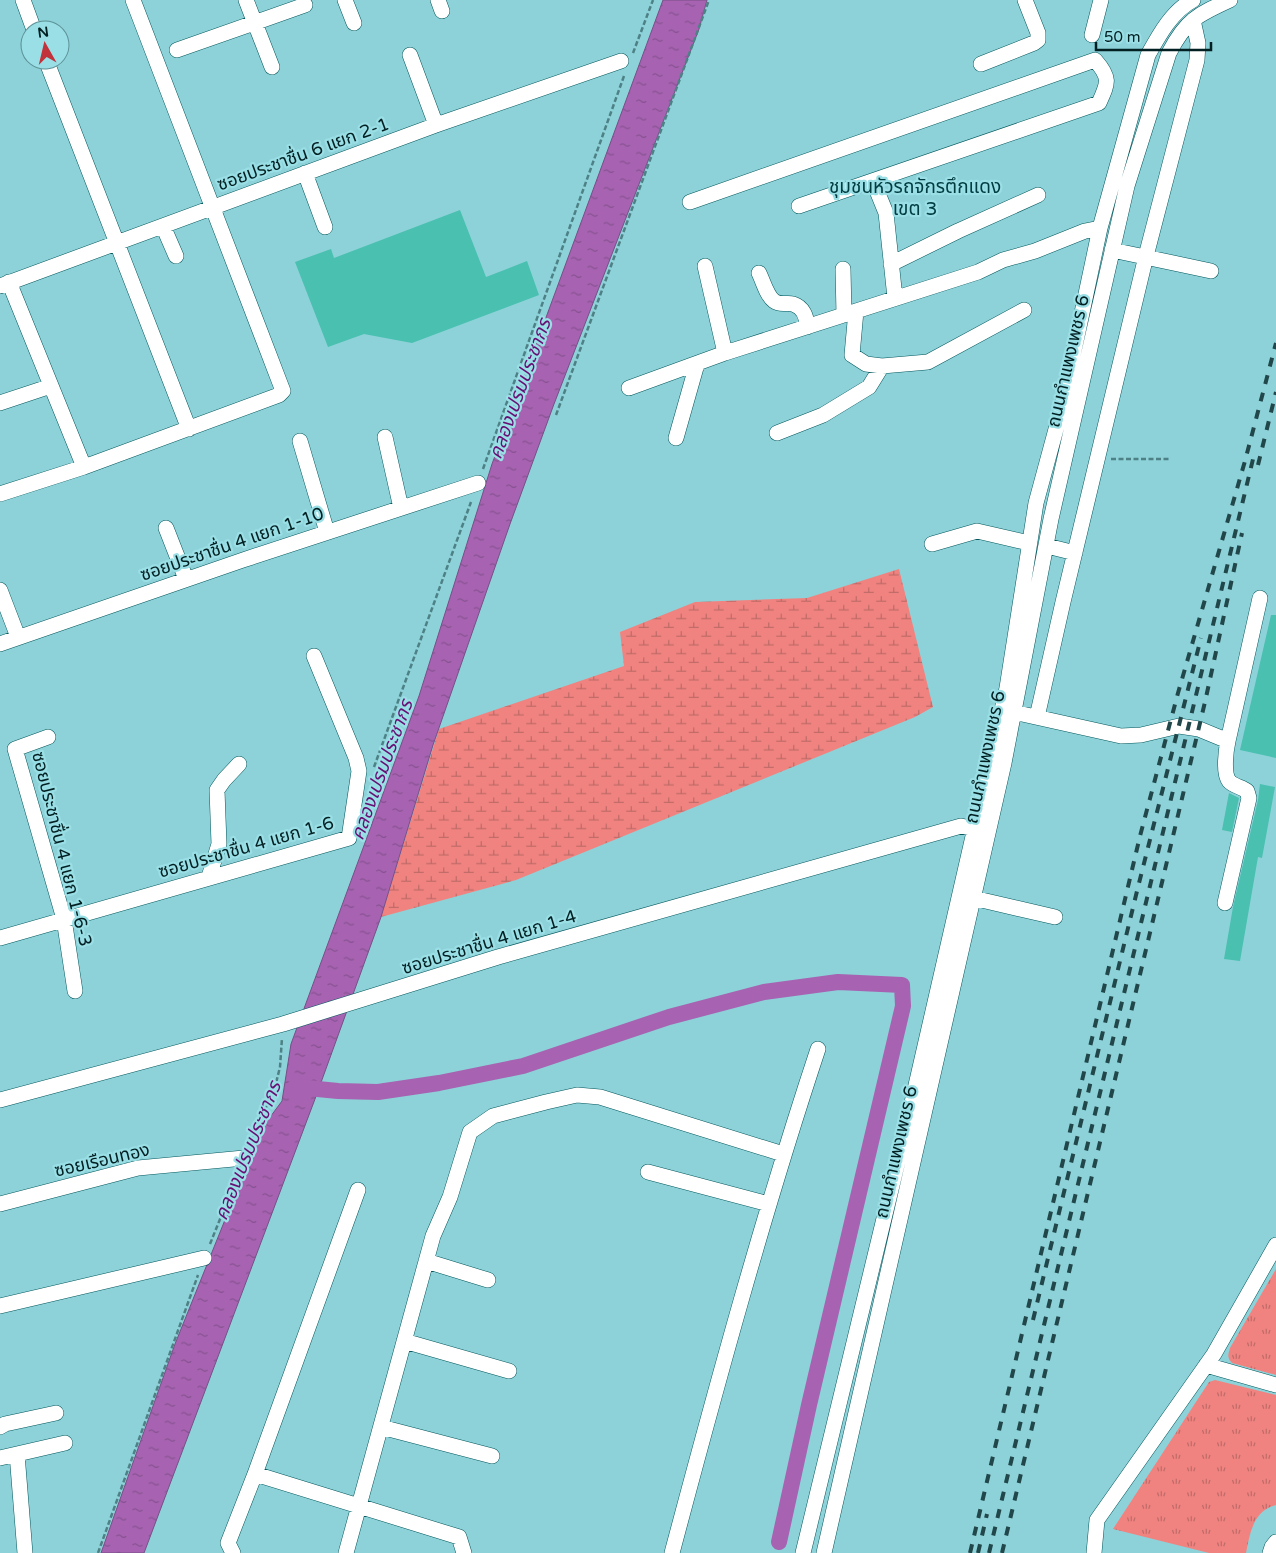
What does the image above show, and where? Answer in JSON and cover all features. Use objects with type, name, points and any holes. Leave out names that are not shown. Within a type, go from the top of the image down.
[{"type":"street","points":[[23,0],[30,20]]},
{"type":"street","points":[[0,494],[84,467],[189,429],[279,395],[283,391],[212,208],[196,160],[133,0]]},
{"type":"street","points":[[246,0],[272,67]]},
{"type":"street","points":[[346,0],[354,23]]},
{"type":"street","points":[[981,64],[1034,44],[1038,40],[1038,33],[1025,0]]},
{"type":"street","points":[[1092,35],[1101,0]]},
{"type":"street","name":"ถนนกำแพงเพชร 6","points":[[824,1553],[973,898],[982,830],[1007,688],[1036,503],[1062,407],[1100,228],[1148,55],[1162,30],[1186,4],[1193,0]]},
{"type":"street","name":"ถนนกำแพงเพชร 6","points":[[803,1553],[909,1117],[1014,712],[1047,546],[1127,186],[1169,52],[1179,32],[1199,14],[1230,0]]},
{"type":"street","points":[[177,50],[305,5]]},
{"type":"street","points":[[1037,717],[1146,256],[1197,60],[1198,43],[1193,20]]},
{"type":"street","points":[[410,55],[436,125]]},
{"type":"street","name":"ซอยประชาชื่น 6 แยก 2-1","points":[[5,284],[436,125],[626,60]]},
{"type":"street","points":[[690,202],[1095,60],[1105,72],[1106,86],[1099,103],[799,206]]},
{"type":"street","points":[[50,70],[189,429]]},
{"type":"street","points":[[305,173],[325,227]]},
{"type":"street","points":[[873,180],[886,213],[895,298]]},
{"type":"street","points":[[892,264],[958,231],[1038,195]]},
{"type":"street","points":[[163,226],[176,256]]},
{"type":"street","points":[[630,388],[725,353],[978,272],[1003,260],[1085,231],[1100,228]]},
{"type":"street","points":[[1112,250],[1146,256],[1211,272]]},
{"type":"street","points":[[705,266],[725,353]]},
{"type":"street","points":[[843,268],[850,313],[852,355],[866,364],[882,366],[928,362],[1024,310]]},
{"type":"street","points":[[760,272],[772,300],[780,305],[792,303],[802,309],[807,320],[807,327]]},
{"type":"street","points":[[5,284],[51,386],[84,467]]},
{"type":"street","points":[[676,438],[697,364]]},
{"type":"street","points":[[777,433],[823,415],[869,387],[882,366]]},
{"type":"street","points":[[0,403],[51,386]]},
{"type":"street","points":[[385,437],[401,508]]},
{"type":"street","points":[[300,441],[327,532]]},
{"type":"street","name":"ซอยประชาชื่น 4 แยก 1-10","points":[[0,644],[186,579],[478,483]]},
{"type":"street","points":[[166,528],[186,579]]},
{"type":"street","points":[[932,544],[977,531],[1029,544]]},
{"type":"street","points":[[1047,546],[1075,553]]},
{"type":"street","points":[[0,590],[18,637]]},
{"type":"street","points":[[1225,903],[1249,798],[1247,791],[1232,783],[1227,776],[1225,758],[1260,598]]},
{"type":"street","name":"ซอยประชาชื่น 4 แยก 1-6","points":[[0,938],[349,838],[359,772],[356,758],[314,656]]},
{"type":"street","points":[[1014,712],[1121,736],[1179,726],[1189,727],[1228,740]]},
{"type":"street","name":"ซอยประชาชื่น 4 แยก 1-6-3","points":[[48,737],[15,749],[64,919],[75,991]]},
{"type":"street","points":[[209,877],[219,844],[217,790],[239,764]]},
{"type":"street","name":"ซอยประชาชื่น 4 แยก 1-4","points":[[0,1100],[283,1024],[498,957],[960,826],[982,830]]},
{"type":"street","points":[[973,898],[1055,917]]},
{"type":"street","points":[[672,1553],[725,1353],[783,1154],[818,1049]]},
{"type":"street","points":[[346,1553],[433,1236],[450,1197],[470,1132],[494,1116],[577,1095],[600,1097],[783,1154]]},
{"type":"street","name":"ซอยเรือนทอง","points":[[0,1204],[138,1168],[244,1158]]},
{"type":"street","points":[[648,1172],[769,1204]]},
{"type":"street","points":[[233,1553],[228,1543],[358,1190]]},
{"type":"street","points":[[1094,1553],[1098,1520],[1214,1354],[1276,1245]]},
{"type":"street","points":[[0,1306],[204,1258]]},
{"type":"street","points":[[426,1262],[488,1280]]},
{"type":"street","points":[[404,1341],[509,1371]]},
{"type":"street","points":[[1206,1365],[1276,1384]]},
{"type":"street","points":[[0,1427],[56,1413]]},
{"type":"street","points":[[381,1427],[492,1456]]},
{"type":"street","points":[[0,1458],[65,1443]]},
{"type":"street","points":[[17,1454],[24,1553]]},
{"type":"street","points":[[255,1474],[460,1537],[464,1553]]},
{"type":"street","points":[[1270,1553],[1276,1542]]},
{"type":"path","points":[[626,60],[653,0]]},
{"type":"path","points":[[556,415],[709,0]]},
{"type":"path","points":[[372,774],[624,76]]},
{"type":"path","points":[[1097,459],[1170,459]]},
{"type":"path","points":[[98,1553],[204,1258],[244,1158],[265,1109],[273,1096],[280,1067],[283,1024]]},
{"type":"green space","points":[[899,569],[933,707],[915,717],[516,880],[381,917],[439,729],[624,666],[620,632],[695,602],[807,598]]},
{"type":"green space","points":[[1276,1269],[1276,1375],[1232,1363],[1228,1356],[1230,1348]]},
{"type":"green space","points":[[1215,1380],[1276,1395],[1276,1505],[1262,1512],[1257,1518],[1251,1531],[1246,1553],[1209,1553],[1113,1529],[1209,1382]]},
{"type":"water","name":"คลองเปรมประชากร","points":[[663,0],[707,0],[699,29],[554,404],[510,524],[433,745],[381,917],[315,1099],[144,1553],[101,1553],[175,1344],[262,1128],[282,1101],[291,1044],[419,696],[492,464]]},
{"type":"building","points":[[460,210],[486,277],[527,261],[539,295],[412,343],[364,334],[328,347],[295,262],[331,249],[334,258]]},
{"type":"building","points":[[1271,615],[1276,615],[1276,758],[1240,750]]},
{"type":"building","points":[[1260,784],[1275,787],[1262,858],[1258,857],[1240,961],[1224,959],[1233,907]]},
{"type":"building","points":[[1229,793],[1239,798],[1232,832],[1222,830]]},
{"type":"waterway","points":[[297,1087],[378,1092],[439,1083],[523,1066],[669,1017],[764,992],[838,982],[902,985],[903,1006],[809,1405],[779,1542]]},
{"type":"railway","points":[[970,1553],[1140,836],[1276,343]]},
{"type":"railway","points":[[1258,465],[1276,392]]},
{"type":"railway","points":[[989,1553],[1254,455]]},
{"type":"railway","points":[[1002,1553],[1205,702],[1242,533]]},
{"type":"railway","points":[[1033,1320],[1137,891],[1201,638]]},
{"type":"railway","points":[[978,1553],[987,1514]]},
{"type":"district","name":"ชุมชนหัวรถจักรตึกแดง เขต 3","points":[[915,198]]}]
